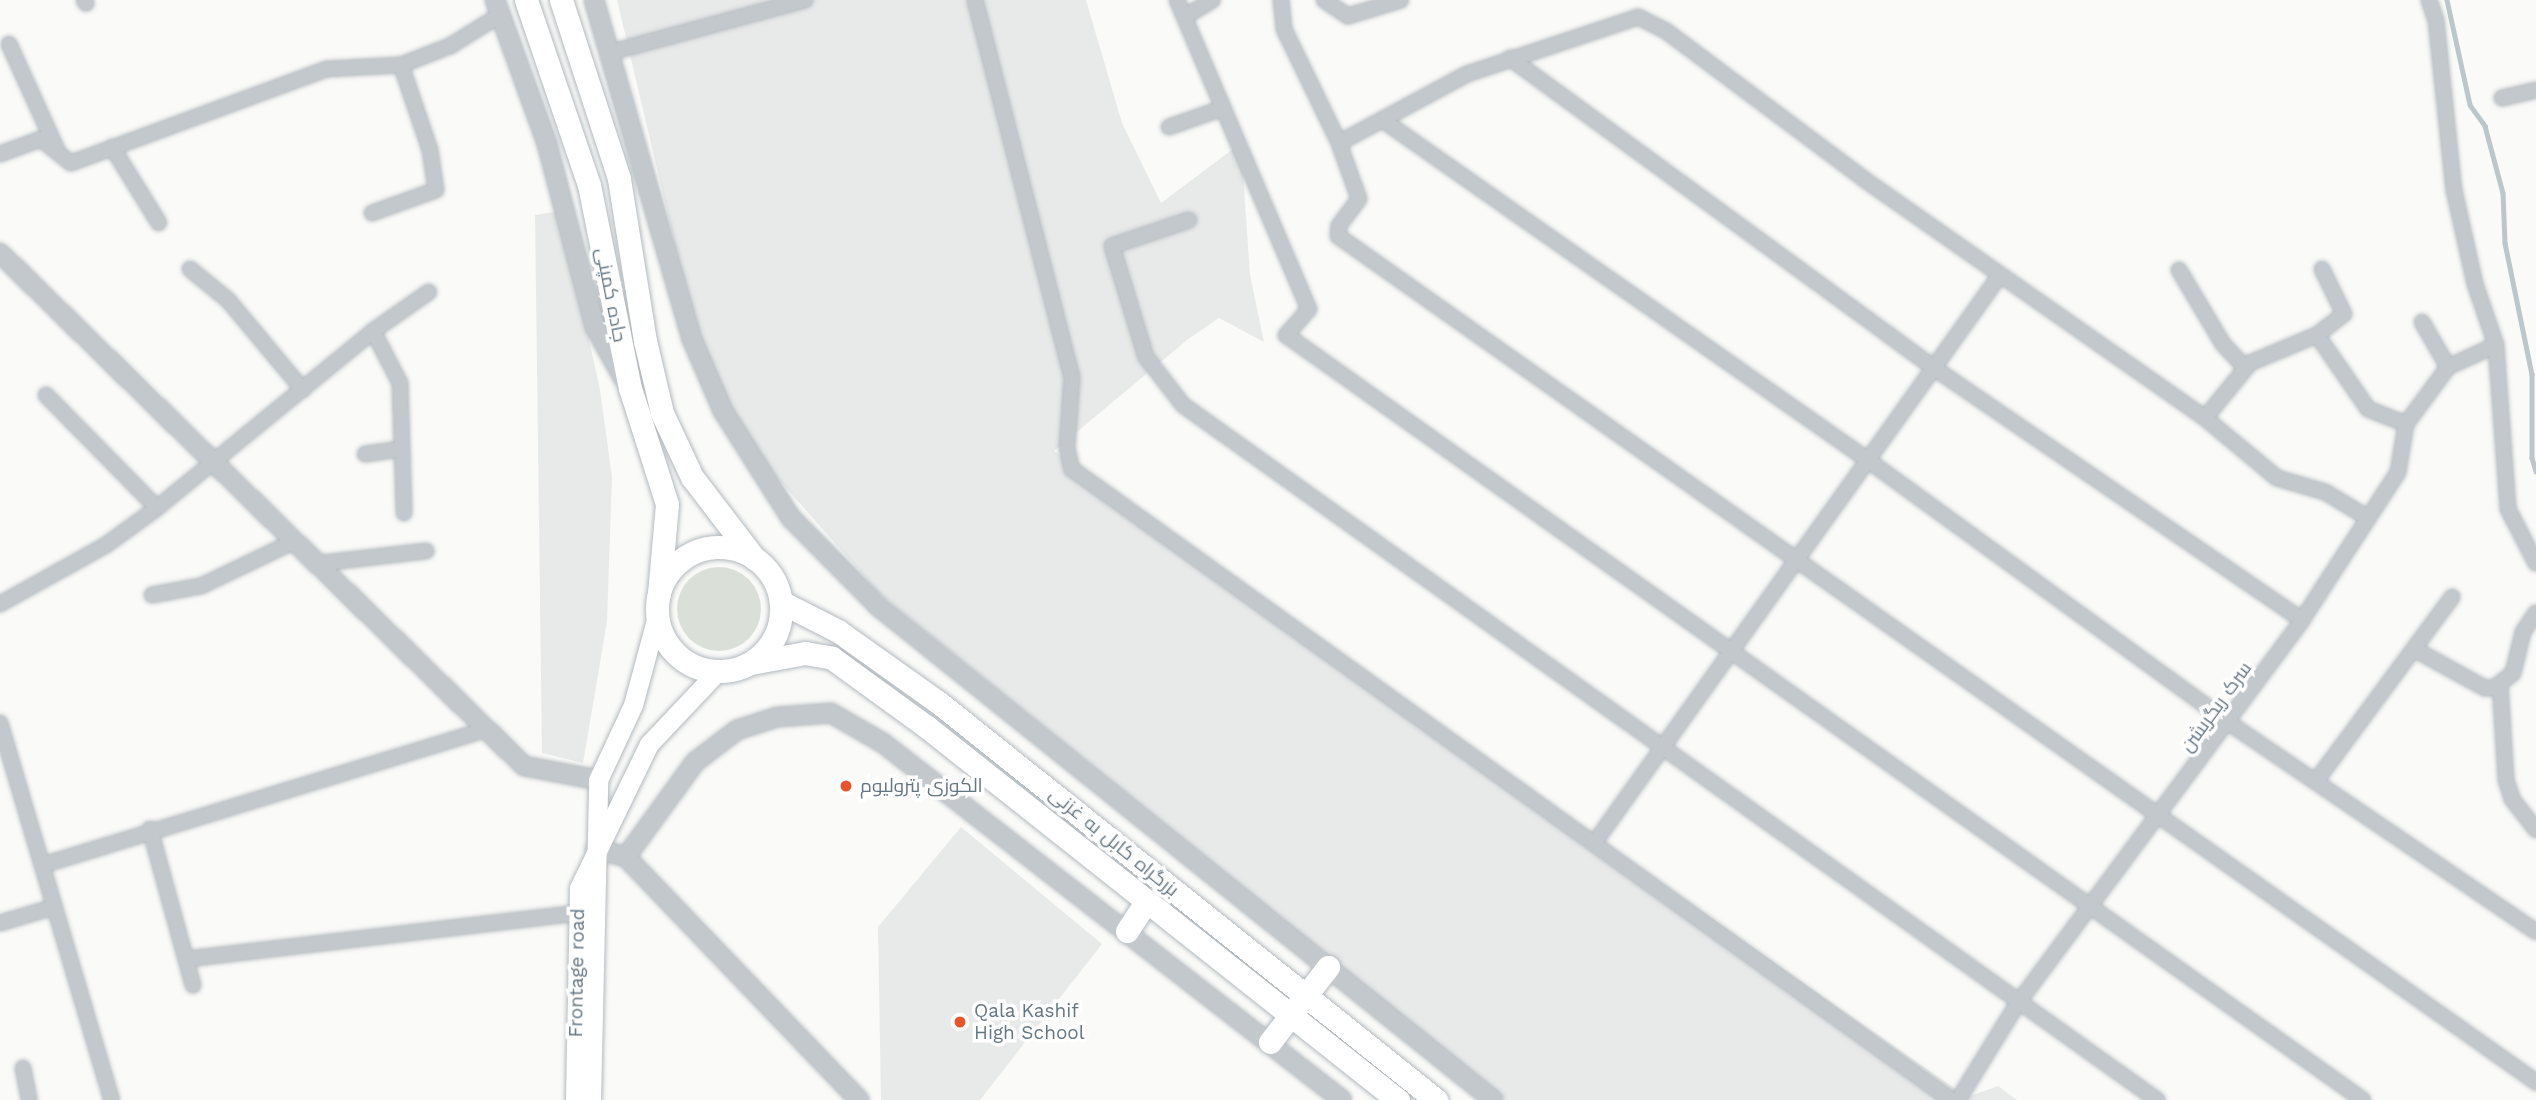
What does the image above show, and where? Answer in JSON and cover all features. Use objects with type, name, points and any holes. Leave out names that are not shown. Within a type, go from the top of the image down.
[{"type":"highway","name":"جاده کمپنی","points":[[526,0],[589,185],[630,388],[667,504],[658,605]]},
{"type":"highway","name":"جاده کمپنی","points":[[561,0],[619,178],[645,341],[662,413],[692,477],[754,558]]},
{"type":"highway","points":[[726,548],[754,558],[767,570],[781,602],[775,637],[751,663],[719,671],[694,666],[673,650],[658,605],[673,568],[697,551],[726,548]]},
{"type":"highway","name":"بزرگراه کابل به غزنی","points":[[781,602],[838,631],[938,702],[1436,1100]]},
{"type":"highway","name":"بزرگراه کابل به غزنی","points":[[751,663],[805,653],[832,658],[927,727],[1398,1100]]},
{"type":"highway","points":[[1127,931],[1146,902]]},
{"type":"highway","points":[[1270,1042],[1328,967]]},
{"type":"main road","points":[[591,1100],[598,780],[633,705],[658,605]]},
{"type":"main road","points":[[595,849],[649,744],[719,671]]},
{"type":"main road","name":"Frontage road","points":[[575,1100],[579,888],[595,849]]},
{"type":"street","points":[[594,0],[612,52],[691,337],[723,411],[791,518],[878,606],[1493,1100]]},
{"type":"street","points":[[612,52],[805,0]]},
{"type":"street","points":[[975,0],[1072,377],[1067,448],[1073,469],[1951,1100]]},
{"type":"street","points":[[1177,0],[1310,309],[1286,335],[2363,1100]]},
{"type":"street","points":[[1186,16],[1213,0]]},
{"type":"street","points":[[1281,0],[1284,29],[1339,143],[1359,199],[1339,226],[1338,236],[1800,559],[2536,1082]]},
{"type":"street","points":[[1324,0],[1348,16],[1401,0]]},
{"type":"street","points":[[2429,0],[2436,20],[2454,190],[2475,284],[2496,345],[2508,509],[2536,564]]},
{"type":"street","points":[[0,154],[41,139],[71,163],[327,69],[401,65],[450,46],[498,8],[547,144],[582,263],[595,327],[630,388]]},
{"type":"street","points":[[1339,143],[1467,74],[1638,17],[1666,32],[2000,275],[2205,418],[2277,478],[2325,492],[2368,518]]},
{"type":"street","points":[[9,44],[58,151]]},
{"type":"street","points":[[1510,58],[1934,368],[2302,620]]},
{"type":"street","points":[[372,213],[436,190],[430,150],[401,65]]},
{"type":"street","points":[[2502,98],[2536,90]]},
{"type":"street","points":[[1169,127],[1223,108]]},
{"type":"street","points":[[1384,121],[1869,461],[2229,723],[2536,932]]},
{"type":"street","points":[[112,147],[159,223]]},
{"type":"street","points":[[1189,220],[1112,246],[1146,358],[1183,405],[2157,1100]]},
{"type":"street","points":[[0,253],[484,730],[524,766],[598,780]]},
{"type":"street","points":[[190,269],[228,300],[303,390]]},
{"type":"street","points":[[2205,418],[2245,368],[2317,335],[2344,314],[2322,269]]},
{"type":"street","points":[[2179,270],[2224,344],[2245,368]]},
{"type":"street","points":[[1595,842],[1800,559],[2000,275]]},
{"type":"street","points":[[0,604],[106,545],[157,508],[373,331],[429,292]]},
{"type":"street","points":[[2421,322],[2448,367]]},
{"type":"street","points":[[373,331],[400,383],[404,513]]},
{"type":"street","points":[[2317,335],[2368,409],[2406,424]]},
{"type":"street","name":"سرک ریگریشن","points":[[1958,1100],[2018,1003],[2162,815],[2302,620],[2398,472],[2406,424],[2448,367],[2496,345]]},
{"type":"street","points":[[46,395],[157,508]]},
{"type":"street","points":[[365,454],[400,449]]},
{"type":"street","points":[[152,595],[201,586],[293,542]]},
{"type":"street","points":[[315,564],[426,551]]},
{"type":"street","points":[[2316,781],[2452,597]]},
{"type":"street","points":[[2414,649],[2485,688],[2500,684],[2513,673],[2523,632],[2536,613]]},
{"type":"street","points":[[2500,684],[2507,780],[2512,799],[2536,830]]},
{"type":"street","points":[[626,857],[695,762],[737,730],[777,717],[831,713],[883,743],[1342,1100]]},
{"type":"street","points":[[0,723],[112,1100]]},
{"type":"street","points":[[43,864],[149,829],[484,730]]},
{"type":"street","points":[[149,829],[193,985]]},
{"type":"street","points":[[595,849],[626,857],[859,1100]]},
{"type":"street","points":[[0,923],[54,907]]},
{"type":"street","points":[[187,959],[578,913]]},
{"type":"street","points":[[23,1068],[29,1100]]},
{"type":"shaded area","points":[[617,0],[1086,0],[1122,123],[1161,203],[1241,143],[1250,275],[1264,342],[1219,318],[1187,340],[1054,451],[1379,686],[1967,1097],[1998,1086],[2017,1100],[1504,1100],[879,593],[713,405]]},
{"type":"shaded area","points":[[561,211],[600,390],[612,477],[607,622],[583,763],[542,753],[535,215]]},
{"type":"shaded area","points":[[719,567],[735,570],[749,579],[758,593],[761,609],[758,625],[749,639],[735,648],[719,651],[703,648],[689,639],[680,625],[677,609],[680,593],[689,579],[703,570]]},
{"type":"shaded area","name":"Qala Kashif High School","points":[[961,827],[1102,944],[980,1100],[881,1100],[878,927]]},
{"type":"waterway","points":[[2447,0],[2470,105],[2485,126],[2503,193],[2505,243],[2532,374],[2532,458],[2536,471]]},
{"type":"place","name":"الکوزی پترولیوم","points":[[846,786]]},
{"type":"place","name":"Qala Kashif High School","points":[[960,1022]]}]
